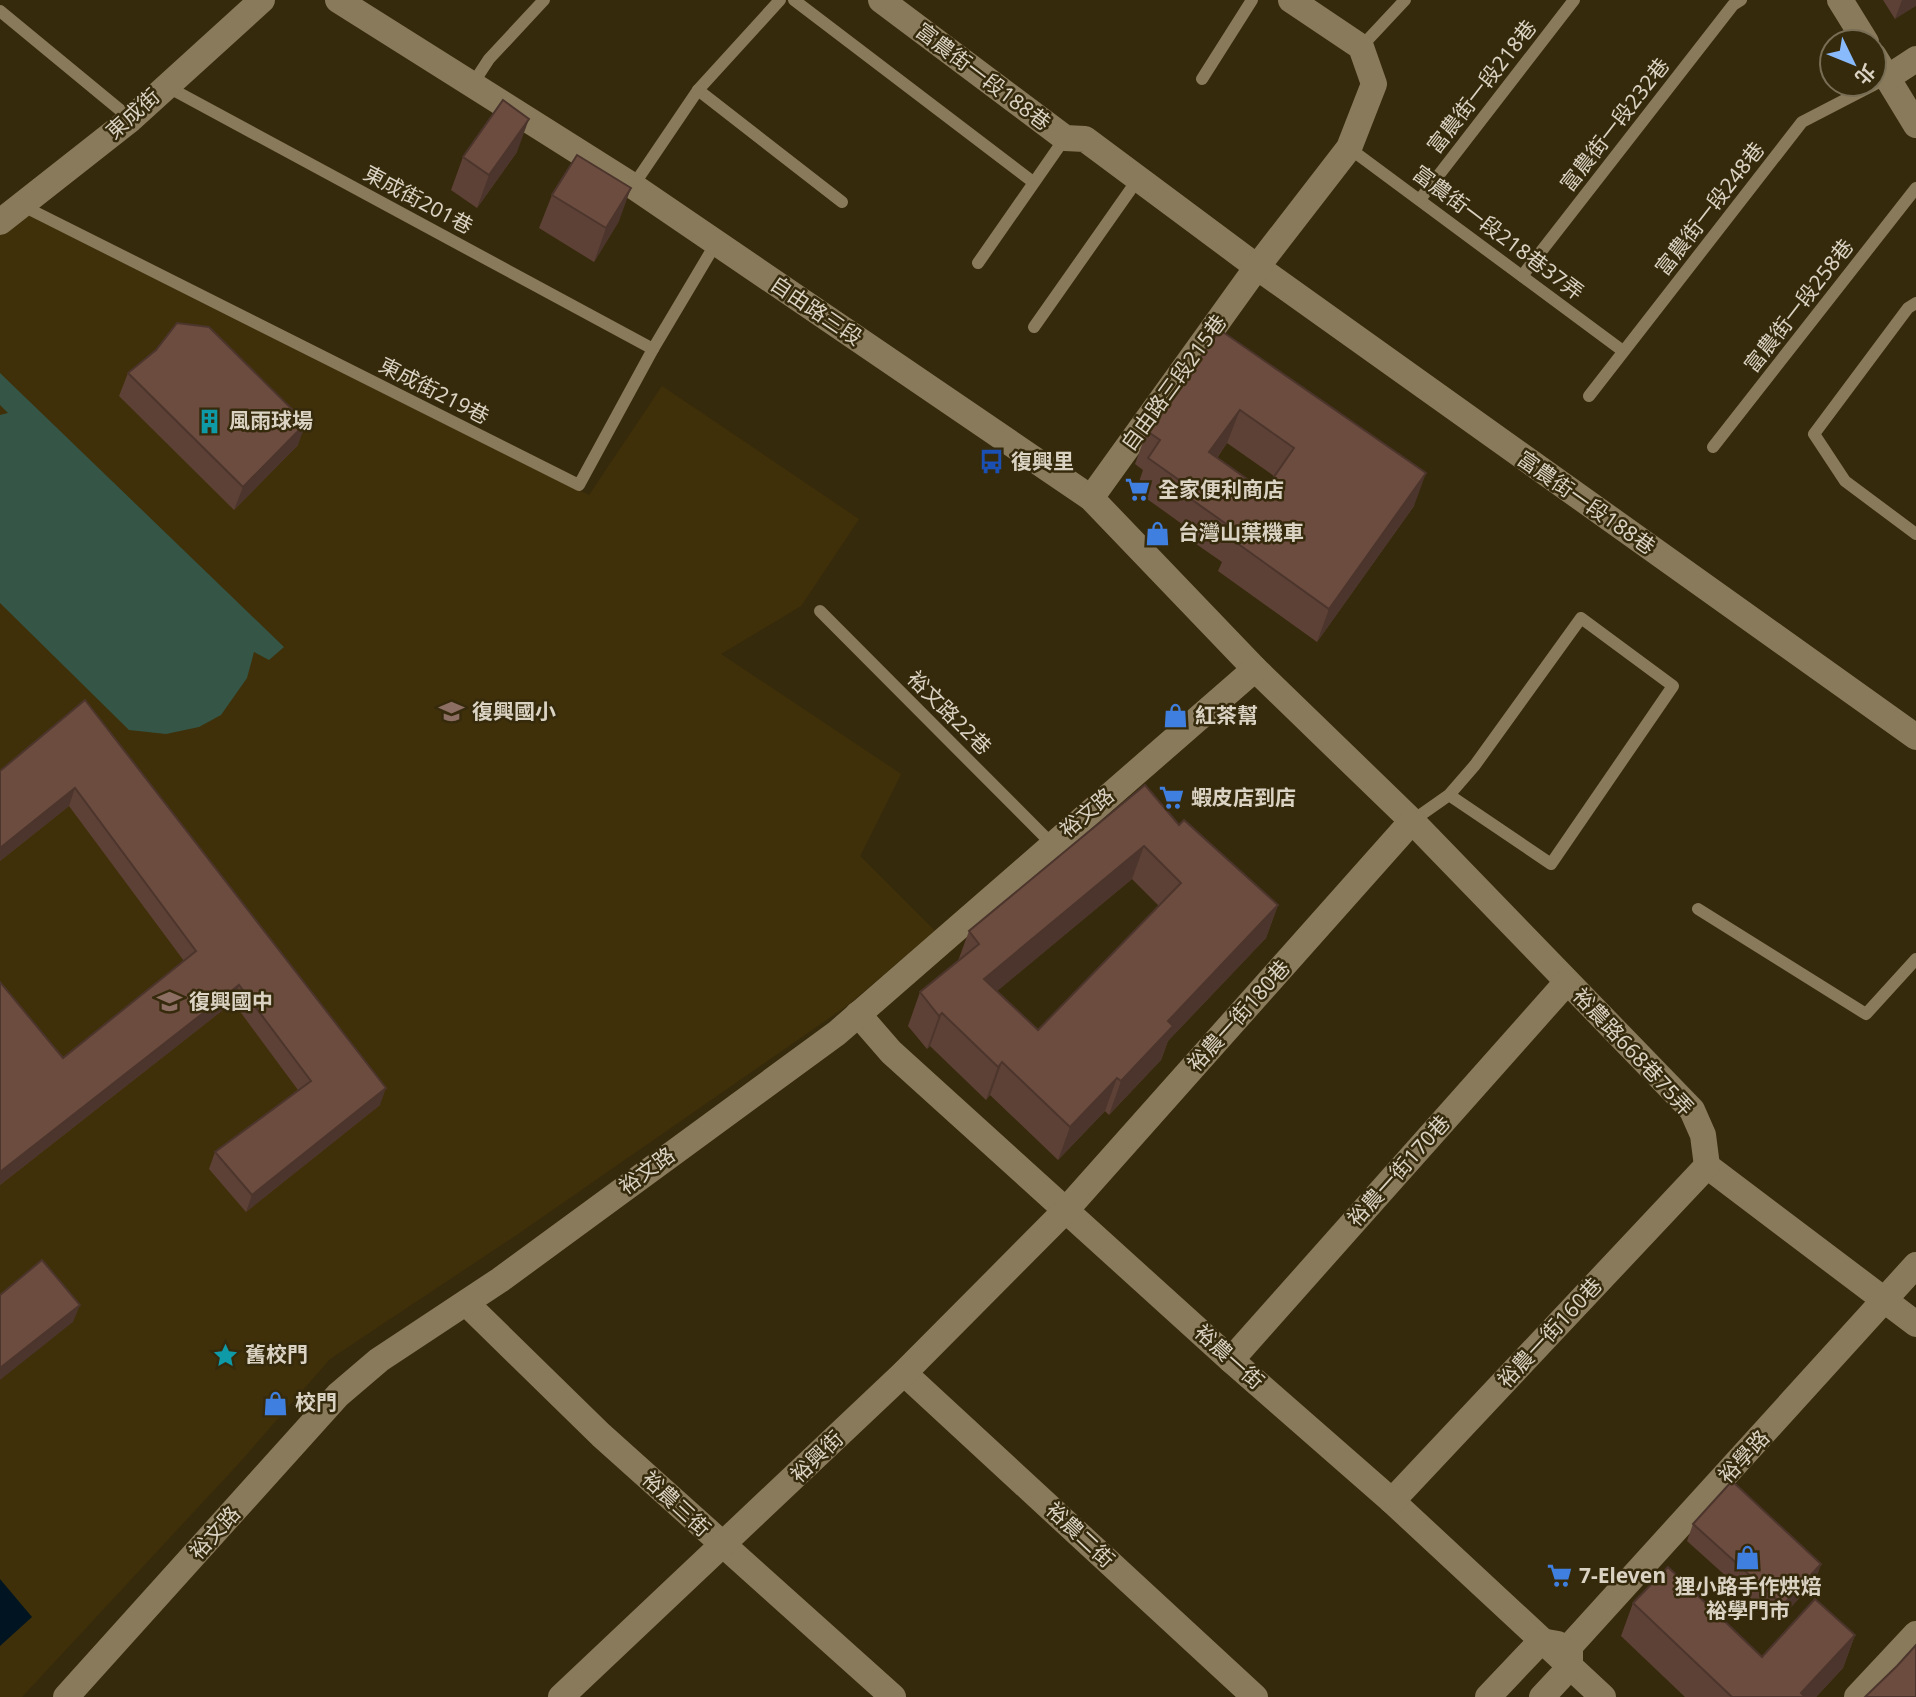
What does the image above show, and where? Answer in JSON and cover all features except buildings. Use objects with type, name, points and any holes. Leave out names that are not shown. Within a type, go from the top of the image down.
[{"type":"street","name":"東成街","points":[[0,222],[131,119],[165,85],[262,0]]},
{"type":"street","name":"自由路三段","points":[[338,0],[633,186],[1091,498],[1255,669]]},
{"type":"street","name":"富農街一段188巷","points":[[881,0],[1065,138],[1085,139],[1257,267],[1916,737]]},
{"type":"street","points":[[1257,267],[1349,148],[1374,84],[1361,47],[1291,0]]},
{"type":"street","points":[[1840,0],[1857,28]]},
{"type":"street","points":[[1888,65],[1916,59]]},
{"type":"street","points":[[1888,79],[1916,125]]},
{"type":"street","name":"自由路三段215巷","points":[[1091,498],[1257,267]]},
{"type":"street","name":"裕農路668巷75弄","points":[[1255,669],[1412,821],[1692,1110],[1703,1135],[1707,1166]]},
{"type":"street","name":"裕文路","points":[[66,1697],[338,1395],[379,1360],[466,1303],[858,1014],[1255,669]]},
{"type":"street","name":"裕農一街180巷","points":[[1066,1210],[1412,821]]},
{"type":"street","name":"裕農一街170巷","points":[[1231,1360],[1567,982]]},
{"type":"street","name":"裕農一街","points":[[858,1014],[891,1052],[1231,1360],[1392,1501],[1541,1641]]},
{"type":"street","points":[[1707,1166],[1916,1324]]},
{"type":"street","name":"裕農一街160巷","points":[[1392,1501],[1707,1166]]},
{"type":"street","name":"裕興街","points":[[561,1697],[723,1547],[904,1373],[1066,1210]]},
{"type":"street","name":"裕學路","points":[[1542,1697],[1570,1657],[1916,1265]]},
{"type":"street","name":"裕農三街","points":[[466,1303],[601,1435],[893,1697]]},
{"type":"street","name":"裕農二街","points":[[904,1373],[1255,1697]]},
{"type":"street","points":[[1857,1697],[1916,1634]]},
{"type":"street","points":[[1488,1697],[1541,1641],[1570,1657],[1604,1697]]},
{"type":"lane","points":[[472,86],[489,59],[544,0]]},
{"type":"lane","points":[[633,186],[698,90],[780,0]]},
{"type":"lane","points":[[794,0],[1033,182]]},
{"type":"lane","points":[[1202,79],[1252,0]]},
{"type":"lane","points":[[1361,47],[1405,0]]},
{"type":"lane","name":"富農街一段218巷","points":[[1421,198],[1574,0]]},
{"type":"lane","name":"富農街一段232巷","points":[[1522,276],[1733,5],[1741,0]]},
{"type":"lane","points":[[0,11],[131,119]]},
{"type":"lane","points":[[0,29],[11,21]]},
{"type":"lane","name":"東成街201巷","points":[[165,85],[653,349]]},
{"type":"lane","points":[[698,90],[842,202]]},
{"type":"lane","name":"富農街一段248巷","points":[[1589,396],[1802,122],[1836,98]]},
{"type":"lane","points":[[978,263],[1065,138]]},
{"type":"lane","name":"富農街一段218巷37弄","points":[[1349,148],[1421,198],[1623,351]]},
{"type":"lane","points":[[1034,327],[1138,179]]},
{"type":"lane","name":"富農街一段258巷","points":[[1713,447],[1916,188]]},
{"type":"lane","name":"東成街219巷","points":[[23,206],[579,485],[653,349],[716,243]]},
{"type":"lane","points":[[1916,303],[1908,308],[1814,434],[1845,481],[1916,534]]},
{"type":"lane","name":"裕文路22巷","points":[[820,611],[1051,844]]},
{"type":"lane","points":[[1412,821],[1449,795],[1475,765],[1581,618],[1673,686],[1551,864],[1449,795]]},
{"type":"lane","points":[[1698,909],[1866,1014],[1916,959]]},
{"type":"shaded area","name":"復興國小","points":[[23,211],[589,495],[662,386],[859,519],[801,606],[721,654],[901,774],[860,856],[935,931],[848,1005],[518,1234],[330,1359],[241,1461],[22,1697],[0,1697],[0,228]]},
{"type":"green space","points":[[0,373],[284,647],[269,660],[254,652],[247,678],[221,715],[199,727],[166,734],[129,730],[0,603],[0,415],[8,413],[0,405]]},
{"type":"water","points":[[0,1579],[32,1617],[0,1646]]},
{"type":"place","name":"風雨球場","points":[[209,421]]},
{"type":"place","name":"復興里","points":[[991,462]]},
{"type":"place","name":"全家便利商店","points":[[1138,490]]},
{"type":"place","name":"台灣山葉機車","points":[[1158,533]]},
{"type":"place","name":"復興國小","points":[[452,712]]},
{"type":"place","name":"紅茶幫","points":[[1175,716]]},
{"type":"place","name":"蝦皮店到店","points":[[1171,798]]},
{"type":"place","name":"復興國中","points":[[169,1002]]},
{"type":"place","name":"舊校門","points":[[225,1355]]},
{"type":"place","name":"校門","points":[[275,1403]]},
{"type":"place","name":"狸小路手作烘焙 裕學門市","points":[[1748,1558]]},
{"type":"place","name":"7-Eleven","points":[[1559,1576]]}]
